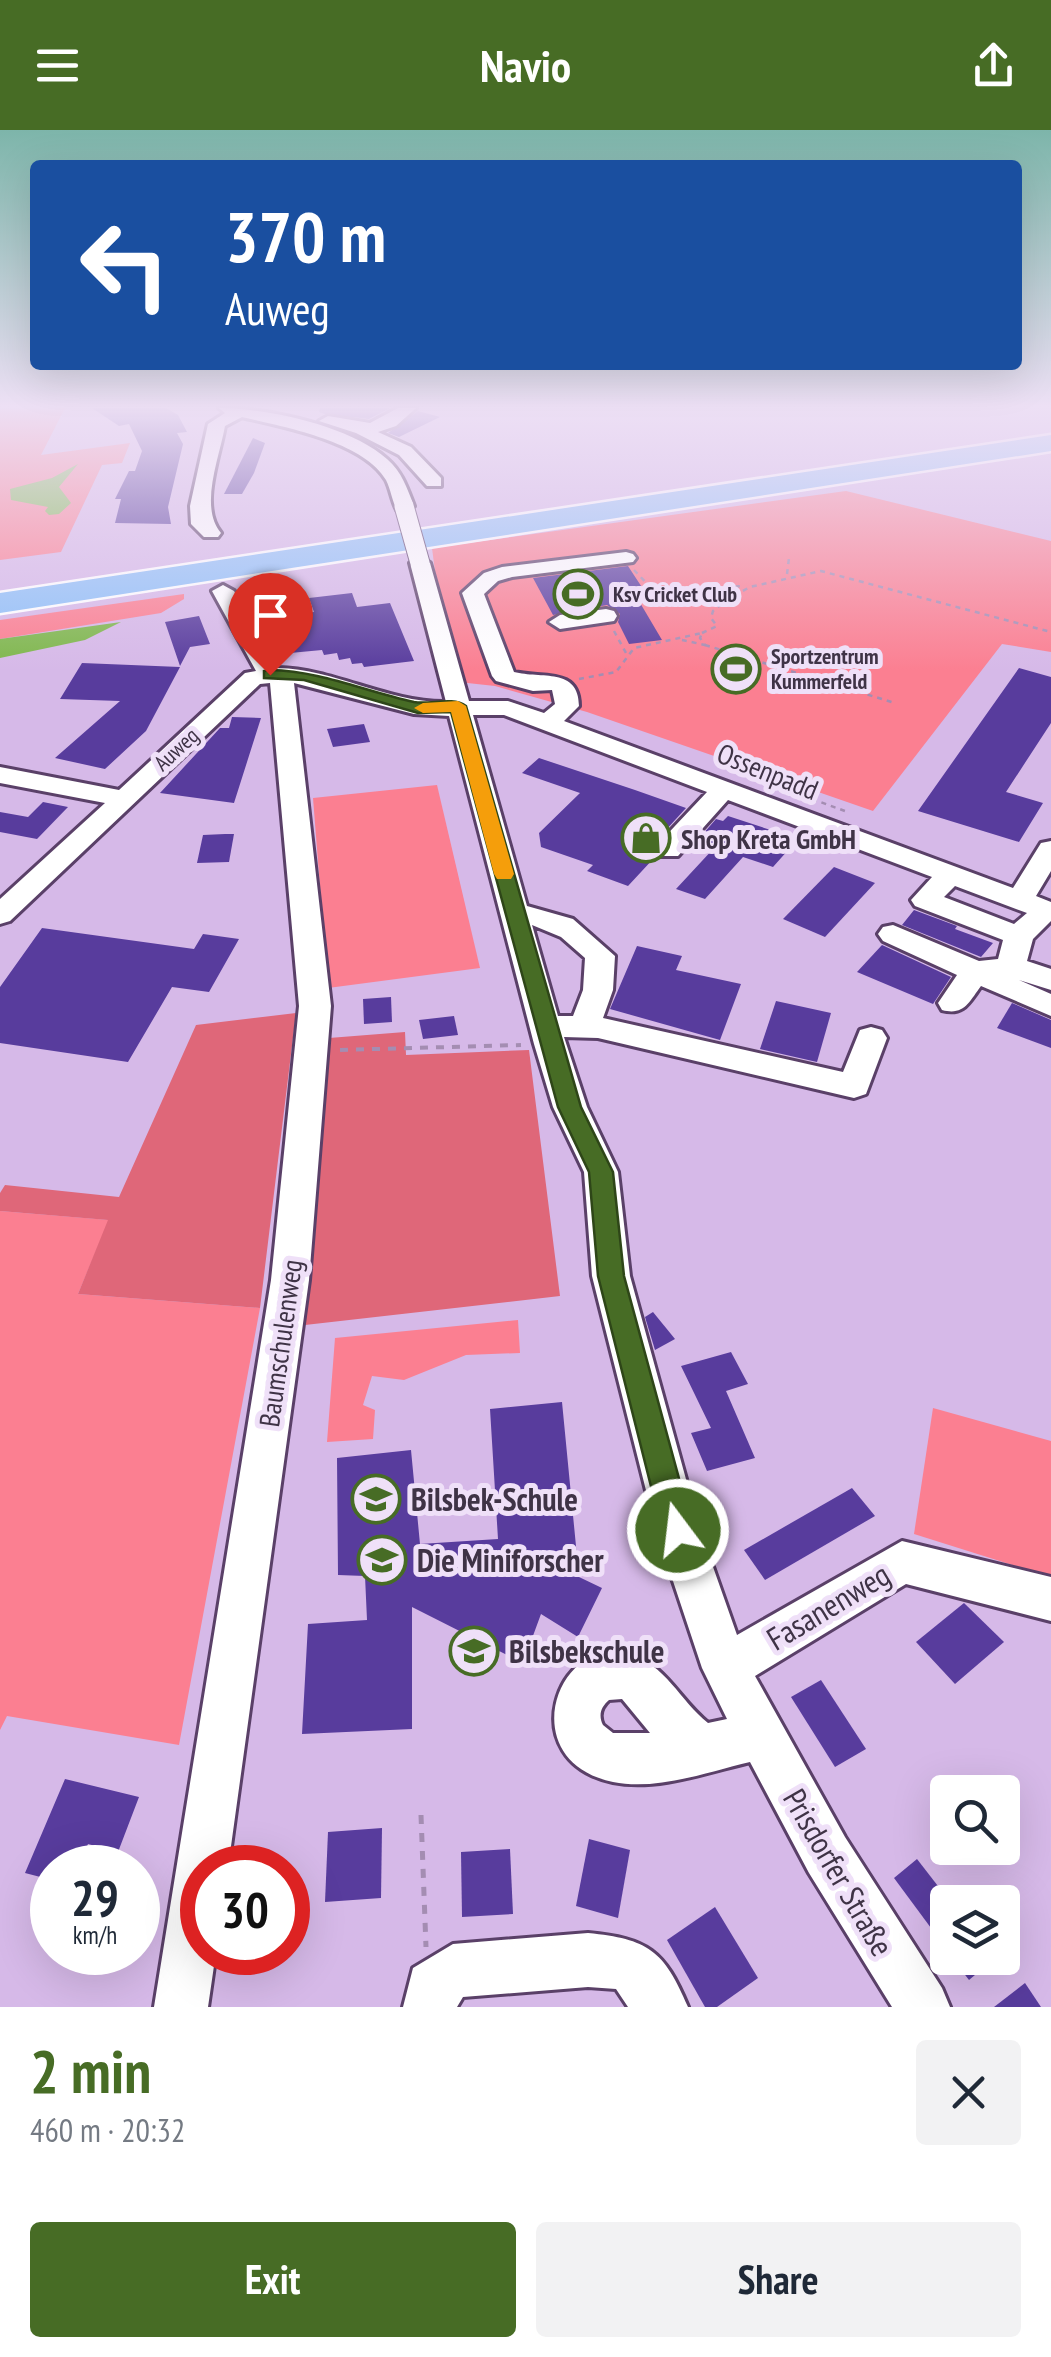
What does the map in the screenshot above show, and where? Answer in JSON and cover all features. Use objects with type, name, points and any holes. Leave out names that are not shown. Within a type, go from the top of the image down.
[{"type":"highway","points":[[0,591],[635,496]]},
{"type":"highway","points":[[0,603],[706,496]]},
{"type":"street","name":"Prisdorfer Straße","points":[[204,496],[201,524],[212,533]]},
{"type":"street","name":"Prisdorfer Straße","points":[[400,496],[548,1035],[570,1107],[601,1172],[611,1276],[678,1530],[726,1668],[760,1735],[836,1870],[922,2007]]},
{"type":"street","points":[[545,724],[567,706],[566,694],[560,683],[534,684],[504,676],[474,593],[491,577],[509,571],[626,558]]},
{"type":"street","name":"Baumschulenweg","points":[[181,2007],[290,1280],[315,1006],[276,675],[223,590]]},
{"type":"street","points":[[560,622],[606,616]]},
{"type":"street","points":[[276,675],[305,675],[418,708],[458,706]]},
{"type":"street","name":"Auweg","points":[[4,905],[253,678],[276,675]]},
{"type":"street","name":"Ossenpadd","points":[[458,706],[508,708],[1038,907]]},
{"type":"street","points":[[0,775],[122,798]]},
{"type":"street","points":[[668,850],[726,788]]},
{"type":"street","points":[[952,1002],[974,972],[1015,951],[1038,907],[1051,849]]},
{"type":"street","points":[[949,874],[925,900],[1015,951],[1051,980]]},
{"type":"street","points":[[516,914],[549,918],[578,933],[600,956],[598,990],[584,1027]]},
{"type":"street","points":[[894,934],[1051,1006]]},
{"type":"street","points":[[548,1035],[584,1027],[854,1086],[871,1038]]},
{"type":"street","name":"Fasanenweg","points":[[726,1668],[902,1562],[1051,1599]]},
{"type":"street","points":[[706,1748],[760,1735]]},
{"type":"street","points":[[431,1997],[453,1971],[588,1960],[630,1964],[661,2007]]},
{"type":"path","points":[[626,558],[646,588],[654,591],[749,585],[787,574],[832,572],[1051,632]]},
{"type":"path","points":[[787,574],[788,558]]},
{"type":"path","points":[[560,683],[616,672],[626,653],[638,646],[682,640],[716,626],[711,618],[713,611],[749,585]]},
{"type":"path","points":[[606,616],[626,653]]},
{"type":"path","points":[[702,633],[704,645]]},
{"type":"path","points":[[682,640],[895,702]]},
{"type":"path","points":[[311,1050],[548,1035]]},
{"type":"path","points":[[421,1815],[425,1944],[431,1997]]},
{"type":"shaded area","points":[[0,496],[88,496],[61,552],[0,560]]},
{"type":"shaded area","points":[[11,496],[65,496],[71,503],[59,514],[49,515],[45,511],[48,507],[11,500]]},
{"type":"shaded area","name":"Sportzentrum Kummerfeld","points":[[813,496],[865,496],[1051,541],[1051,652],[1002,644],[873,811],[587,712],[495,686],[449,681],[432,548]]},
{"type":"shaded area","points":[[184,594],[184,599],[161,613],[0,639],[0,620]]},
{"type":"shaded area","points":[[121,622],[85,640],[0,658],[0,639]]},
{"type":"shaded area","points":[[437,785],[480,968],[328,988],[313,798]]},
{"type":"shaded area","points":[[296,1013],[260,1308],[78,1294],[108,1220],[0,1211],[0,1193],[5,1185],[119,1197],[196,1025]]},
{"type":"shaded area","points":[[405,1032],[406,1055],[529,1050],[560,1296],[305,1325],[329,1038]]},
{"type":"shaded area","points":[[0,1211],[109,1220],[78,1294],[260,1308],[179,1745],[7,1716],[0,1730]]},
{"type":"shaded area","points":[[518,1320],[520,1353],[466,1355],[404,1380],[372,1376],[363,1405],[375,1410],[373,1439],[327,1442],[335,1338]]},
{"type":"shaded area","points":[[933,1408],[1051,1441],[1051,1577],[914,1534]]},
{"type":"building","points":[[117,496],[171,496],[171,524],[115,523],[121,499],[115,499]]},
{"type":"building","points":[[628,566],[647,595],[636,596],[662,640],[629,644],[618,622],[620,614],[607,605],[553,615],[533,578]]},
{"type":"building","points":[[352,593],[357,607],[390,603],[414,661],[364,667],[362,663],[352,664],[350,658],[339,660],[337,653],[324,655],[322,650],[290,653],[279,616],[314,612],[309,598]]},
{"type":"building","points":[[199,616],[210,644],[190,647],[180,666],[165,622]]},
{"type":"building","points":[[82,663],[180,667],[146,731],[105,769],[55,758],[120,701],[60,699]]},
{"type":"building","points":[[1019,668],[1051,677],[1051,723],[1006,792],[1043,803],[1019,842],[918,811]]},
{"type":"building","points":[[232,717],[261,718],[234,803],[160,793],[220,728],[229,728]]},
{"type":"building","points":[[364,724],[370,742],[333,747],[327,729]]},
{"type":"building","points":[[539,758],[686,808],[655,842],[651,848],[654,858],[628,886],[587,871],[593,865],[541,847],[539,833],[580,793],[522,773]]},
{"type":"building","points":[[43,802],[68,807],[37,839],[0,832],[0,812],[28,817]]},
{"type":"building","points":[[728,816],[798,839],[773,867],[743,857],[705,899],[676,889],[714,848],[696,842],[716,819],[723,821]]},
{"type":"building","points":[[234,834],[229,862],[197,863],[203,835]]},
{"type":"building","points":[[834,867],[875,883],[825,937],[783,919]]},
{"type":"building","points":[[914,910],[993,943],[981,957],[902,925]]},
{"type":"building","points":[[42,928],[194,949],[203,934],[239,939],[209,992],[172,987],[128,1062],[0,1043],[0,987]]},
{"type":"building","points":[[882,945],[951,977],[933,1004],[857,972]]},
{"type":"building","points":[[637,946],[682,956],[676,970],[741,984],[720,1040],[610,1009]]},
{"type":"building","points":[[391,997],[392,1022],[364,1024],[363,999]]},
{"type":"building","points":[[776,1001],[831,1013],[817,1062],[760,1049]]},
{"type":"building","points":[[1012,1003],[1051,1020],[1051,1048],[997,1028]]},
{"type":"building","points":[[454,1016],[458,1035],[423,1039],[419,1020]]},
{"type":"building","points":[[653,1312],[675,1339],[655,1350],[645,1317]]},
{"type":"building","points":[[731,1352],[748,1384],[726,1391],[755,1458],[707,1471],[691,1433],[711,1428],[681,1366]]},
{"type":"building","name":"Bilsbek-Schule","points":[[562,1402],[579,1577],[602,1588],[578,1637],[541,1614],[523,1663],[412,1607],[412,1729],[302,1734],[308,1624],[367,1620],[365,1576],[338,1575],[337,1458],[411,1450],[420,1544],[498,1539],[490,1409]]},
{"type":"building","points":[[852,1488],[875,1516],[765,1580],[744,1550]]},
{"type":"building","points":[[964,1603],[1004,1642],[955,1684],[916,1642]]},
{"type":"building","points":[[821,1680],[866,1749],[835,1767],[791,1697]]},
{"type":"building","points":[[65,1779],[139,1797],[121,1845],[37,1845]]},
{"type":"building","points":[[382,1828],[381,1898],[325,1902],[328,1832]]},
{"type":"building","points":[[589,1839],[630,1850],[618,1918],[576,1906]]},
{"type":"building","points":[[510,1849],[513,1914],[462,1917],[461,1852]]},
{"type":"building","points":[[917,1859],[937,1885],[930,1885],[930,1927],[894,1878]]},
{"type":"building","points":[[715,1907],[758,1978],[717,2007],[705,2007],[667,1940]]},
{"type":"building","points":[[1025,1983],[1041,2007],[994,2007]]},
{"type":"slow traffic","points":[[423,708],[458,706],[504,874]]},
{"type":"place","name":"Ksv Cricket Club","points":[[578,594]]},
{"type":"place","name":"Sportzentrum Kummerfeld","points":[[736,669]]},
{"type":"place","name":"Shop Kreta GmbH","points":[[646,838]]},
{"type":"place","name":"Bilsbek-Schule","points":[[376,1499]]},
{"type":"place","name":"Die Miniforscher","points":[[382,1560]]},
{"type":"place","name":"Bilsbekschule","points":[[474,1651]]},
{"type":"route","points":[[270,675],[305,675],[418,708],[458,706],[550,1044],[570,1107],[601,1172],[611,1276],[678,1530]]}]
